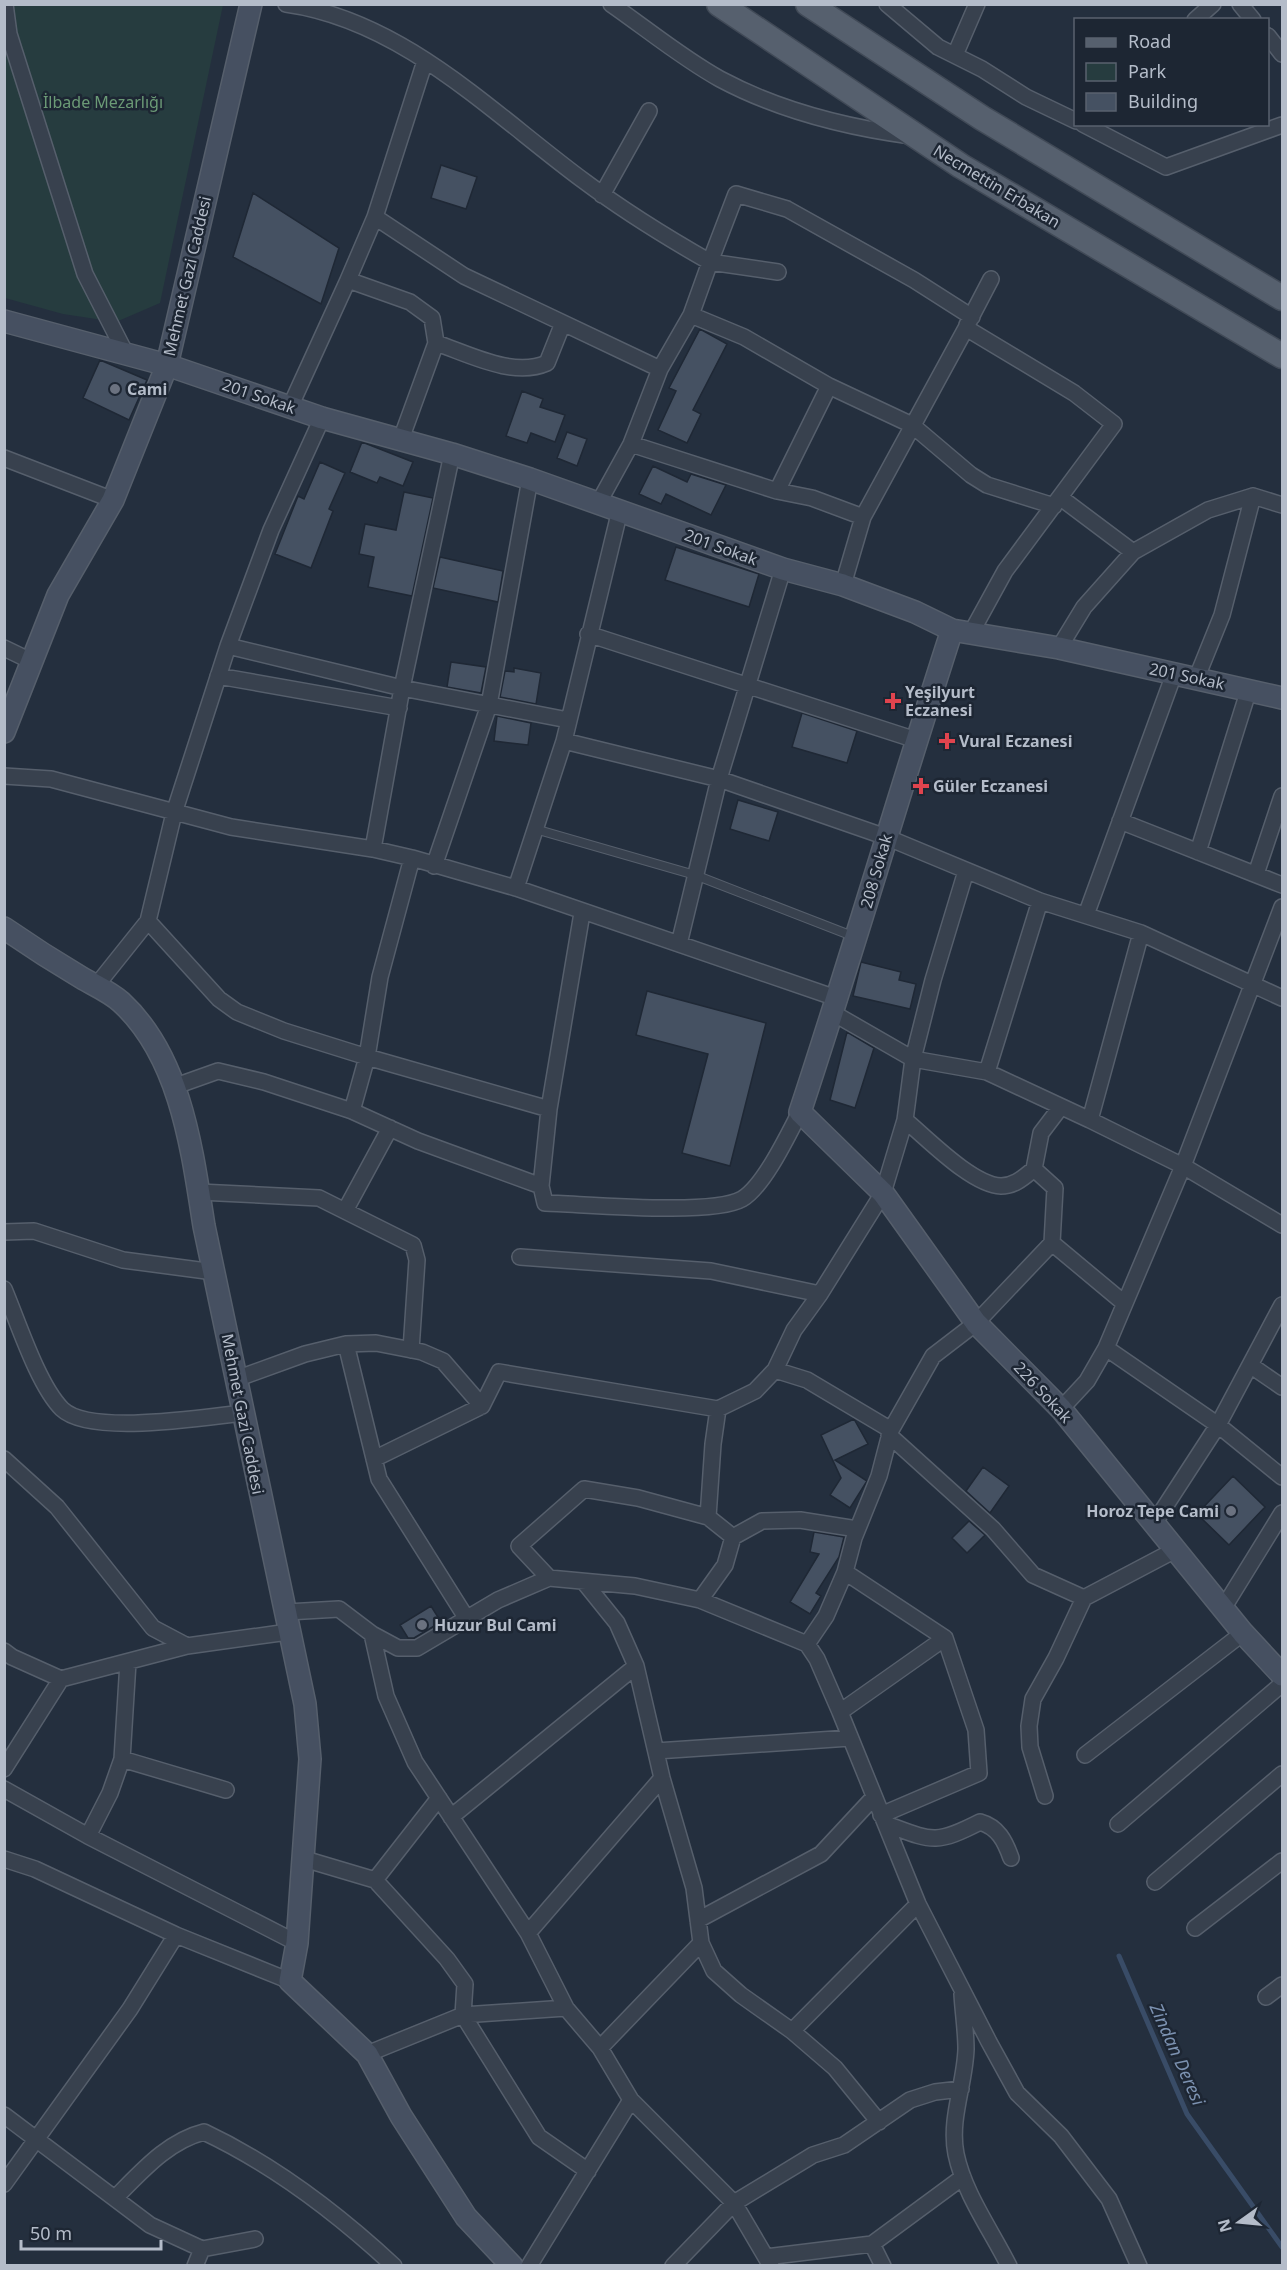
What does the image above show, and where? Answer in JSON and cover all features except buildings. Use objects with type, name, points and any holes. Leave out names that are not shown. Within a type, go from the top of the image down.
[{"type":"main road","name":"Necmettin Erbakan","points":[[718,4],[961,166],[1282,356]]},
{"type":"main road","points":[[808,4],[982,118],[1282,298]]},
{"type":"street","points":[[5,4],[9,34],[86,274],[126,354]]},
{"type":"street","name":"Mehmet Gazi Caddesi","points":[[4,732],[58,595],[113,500],[167,365],[251,4]]},
{"type":"street","points":[[286,4],[315,8],[369,28],[424,61],[602,195],[652,229],[710,262],[777,272]]},
{"type":"street","points":[[611,4],[718,78],[784,109],[836,123],[918,137]]},
{"type":"street","points":[[887,4],[938,48],[982,69],[1026,97],[1074,120]]},
{"type":"street","points":[[955,56],[977,4]]},
{"type":"street","points":[[1197,18],[1213,4]]},
{"type":"street","points":[[1240,4],[1251,18]]},
{"type":"street","points":[[1269,37],[1282,54]]},
{"type":"street","points":[[290,407],[375,218],[424,61]]},
{"type":"street","points":[[602,195],[649,111]]},
{"type":"street","points":[[1087,126],[1166,167],[1282,125]]},
{"type":"street","points":[[599,502],[631,444],[660,369],[691,315],[736,194],[787,209],[914,280],[969,322],[1074,393],[1114,424],[961,631]]},
{"type":"street","points":[[375,218],[464,276],[660,369]]},
{"type":"street","points":[[843,585],[863,517],[991,279]]},
{"type":"street","points":[[348,280],[410,302],[432,318],[436,343],[401,439]]},
{"type":"street","points":[[691,315],[744,337],[829,386],[912,425],[971,475],[987,485],[1057,502],[1133,552]]},
{"type":"street","name":"201 Sokak","points":[[4,321],[167,365],[322,418],[401,439],[530,479],[783,569],[843,585],[961,631],[1059,648],[1197,677],[1282,698]]},
{"type":"street","points":[[436,343],[510,367],[532,369],[547,363],[563,323]]},
{"type":"street","points":[[777,491],[829,386]]},
{"type":"street","points":[[96,986],[148,921],[174,813],[228,646],[271,531],[322,418]]},
{"type":"street","points":[[631,444],[777,491],[812,498],[863,517]]},
{"type":"street","points":[[373,849],[402,688],[452,454]]},
{"type":"street","points":[[4,458],[113,500]]},
{"type":"street","points":[[434,866],[489,705],[530,479]]},
{"type":"street","points":[[1059,648],[1084,607],[1133,552],[1208,510],[1253,496],[1282,505]]},
{"type":"street","points":[[1197,677],[1222,615],[1253,496]]},
{"type":"street","points":[[516,888],[564,741],[588,634],[620,510]]},
{"type":"street","points":[[679,944],[719,779],[746,684],[783,569]]},
{"type":"street","name":"208 Sokak","points":[[801,1112],[836,1006],[916,740],[961,631]]},
{"type":"street","points":[[588,634],[916,740]]},
{"type":"street","points":[[228,646],[402,688],[568,720]]},
{"type":"street","points":[[4,648],[31,661]]},
{"type":"street","points":[[1086,915],[1174,674]]},
{"type":"street","points":[[218,676],[399,708]]},
{"type":"street","points":[[1198,852],[1249,689]]},
{"type":"street","points":[[564,741],[719,779],[886,837],[1040,901],[1141,933],[1252,982],[1282,998]]},
{"type":"street","points":[[4,776],[51,779],[231,827],[373,849],[412,858],[516,888],[582,913],[679,944],[836,1006],[913,1059],[987,1072],[1183,1166],[1282,1225]]},
{"type":"street","points":[[1256,874],[1282,796]]},
{"type":"street","points":[[1120,821],[1282,885]]},
{"type":"street","points":[[352,1112],[367,1057],[380,977],[412,858]]},
{"type":"street","points":[[374,1459],[482,1406],[499,1372],[718,1409],[755,1390],[775,1370],[794,1330],[820,1294],[883,1193],[905,1120],[913,1059],[966,871]]},
{"type":"street","points":[[987,1072],[1040,901]]},
{"type":"street","points":[[1061,1409],[1087,1381],[1106,1348],[1183,1166],[1282,907]]},
{"type":"street","points":[[582,913],[549,1109],[541,1186],[545,1203],[712,1208],[742,1199],[765,1174],[801,1112]]},
{"type":"street","points":[[148,921],[219,999],[237,1012],[284,1031],[367,1057],[549,1109]]},
{"type":"street","name":"Mehmet Gazi Caddesi","points":[[4,928],[38,952],[120,1001],[155,1042],[173,1087],[194,1156],[214,1272],[264,1520],[305,1704],[310,1759],[301,1858],[297,1943],[290,1981]]},
{"type":"street","points":[[1090,1120],[1141,933]]},
{"type":"street","points":[[173,1087],[218,1071],[264,1082],[352,1112],[541,1186]]},
{"type":"street","points":[[905,1120],[979,1181],[1001,1186],[1017,1183],[1034,1169],[1041,1133],[1060,1108]]},
{"type":"street","name":"226 Sokak","points":[[801,1112],[883,1193],[976,1323],[1061,1409],[1178,1549],[1244,1633],[1282,1675]]},
{"type":"street","points":[[346,1209],[390,1128]]},
{"type":"street","points":[[807,1644],[826,1616],[845,1572],[858,1529],[879,1476],[890,1433],[933,1356],[976,1323],[1052,1243],[1055,1188],[1034,1169]]},
{"type":"street","points":[[199,1192],[319,1198],[346,1209],[413,1245],[417,1260],[411,1350]]},
{"type":"street","points":[[4,1232],[34,1231],[123,1260],[214,1272]]},
{"type":"street","points":[[1052,1243],[1124,1303]]},
{"type":"street","points":[[520,1257],[711,1271],[820,1294]]},
{"type":"street","points":[[4,1289],[37,1369],[63,1409],[90,1422],[178,1420],[243,1413]]},
{"type":"street","points":[[1155,1522],[1218,1425],[1282,1305]]},
{"type":"street","points":[[236,1378],[275,1362],[346,1344],[376,1343],[411,1350],[443,1361],[482,1406]]},
{"type":"street","points":[[346,1344],[379,1479],[467,1619]]},
{"type":"street","points":[[1106,1348],[1218,1425],[1282,1477]]},
{"type":"street","points":[[1250,1365],[1282,1387]]},
{"type":"street","points":[[775,1370],[807,1380],[890,1433],[993,1529],[1033,1575],[1084,1598]]},
{"type":"street","points":[[708,1517],[718,1409]]},
{"type":"street","points":[[4,1459],[57,1507],[153,1629],[187,1646]]},
{"type":"street","points":[[549,1578],[519,1546],[558,1508],[584,1489],[638,1498],[708,1517],[733,1537]]},
{"type":"street","points":[[1224,1607],[1282,1513]]},
{"type":"street","points":[[700,1600],[724,1564],[733,1537],[762,1521],[800,1520],[858,1529]]},
{"type":"street","points":[[1045,1796],[1030,1747],[1029,1726],[1033,1699],[1056,1658],[1084,1598],[1178,1549]]},
{"type":"street","points":[[845,1572],[945,1638],[976,1730],[979,1773],[883,1819]]},
{"type":"street","points":[[4,1651],[12,1657],[61,1679],[339,1609],[372,1634],[398,1648],[417,1648],[498,1600],[549,1578],[635,1586],[700,1600],[807,1644],[817,1659],[840,1712],[918,1904],[1017,2093],[1061,2136],[1109,2199],[1139,2265]]},
{"type":"street","points":[[584,1582],[617,1623],[636,1666],[662,1778],[694,1888],[701,1943],[714,1971],[741,1995],[792,2031],[834,2068],[879,2122]]},
{"type":"street","points":[[1085,1755],[1244,1633]]},
{"type":"street","points":[[372,1634],[386,1696],[415,1762],[528,1933],[566,2008],[600,2048],[631,2100],[734,2204],[768,2261],[872,2244],[963,2177]]},
{"type":"street","points":[[840,1712],[945,1638]]},
{"type":"street","points":[[87,1836],[110,1793],[122,1759],[128,1662]]},
{"type":"street","points":[[452,1817],[636,1666]]},
{"type":"street","points":[[4,1770],[61,1679]]},
{"type":"street","points":[[1118,1824],[1282,1684]]},
{"type":"street","points":[[656,1751],[850,1738]]},
{"type":"street","points":[[122,1759],[226,1790]]},
{"type":"street","points":[[1155,1882],[1282,1774]]},
{"type":"street","points":[[528,1933],[662,1778]]},
{"type":"street","points":[[4,1789],[87,1836],[297,1943]]},
{"type":"street","points":[[698,1920],[821,1854],[874,1797]]},
{"type":"street","points":[[375,1880],[438,1798]]},
{"type":"street","points":[[883,1819],[922,1837],[948,1839],[980,1822],[990,1825],[1004,1839],[1011,1858]]},
{"type":"street","points":[[301,1858],[375,1880],[447,1959],[465,1984],[463,2015],[539,2137],[588,2171]]},
{"type":"street","points":[[4,1859],[35,1869],[176,1935],[290,1981],[368,2054],[400,2116],[466,2217],[512,2265]]},
{"type":"street","points":[[1195,1928],[1282,1861]]},
{"type":"street","points":[[792,2031],[918,1904]]},
{"type":"street","points":[[4,2184],[130,2009],[176,1935]]},
{"type":"street","points":[[600,2048],[701,1943]]},
{"type":"street","points":[[962,1985],[966,2049],[961,2089],[955,2113],[955,2142],[963,2177],[1009,2265]]},
{"type":"street","points":[[1266,1997],[1282,1985]]},
{"type":"street","points":[[368,2054],[463,2015],[566,2008]]},
{"type":"street","points":[[673,2265],[734,2204],[813,2154],[843,2145],[910,2100],[935,2092],[961,2089]]},
{"type":"street","points":[[529,2265],[631,2100]]},
{"type":"street","points":[[4,2115],[150,2224],[202,2249],[255,2239]]},
{"type":"street","points":[[116,2198],[146,2167],[186,2136],[204,2132],[245,2151],[300,2189],[356,2231],[394,2265]]},
{"type":"street","points":[[872,2244],[883,2265]]},
{"type":"street","points":[[195,2265],[202,2249]]},
{"type":"lane","points":[[535,829],[695,875],[857,938]]},
{"type":"green space","name":"İlbade Mezarlığı","points":[[4,5],[223,5],[160,303],[116,322],[63,314],[5,298]]},
{"type":"waterway","name":"Zindan Deresi","points":[[1119,1956],[1187,2114],[1282,2247]]},
{"type":"place","name":"Cami","points":[[115,389]]},
{"type":"place","name":"Yeşilyurt Eczanesi","points":[[893,701]]},
{"type":"place","name":"Vural Eczanesi","points":[[947,741]]},
{"type":"place","name":"Güler Eczanesi","points":[[921,786]]},
{"type":"place","name":"Horoz Tepe Cami","points":[[1231,1511]]},
{"type":"place","name":"Huzur Bul Cami","points":[[422,1625]]}]
